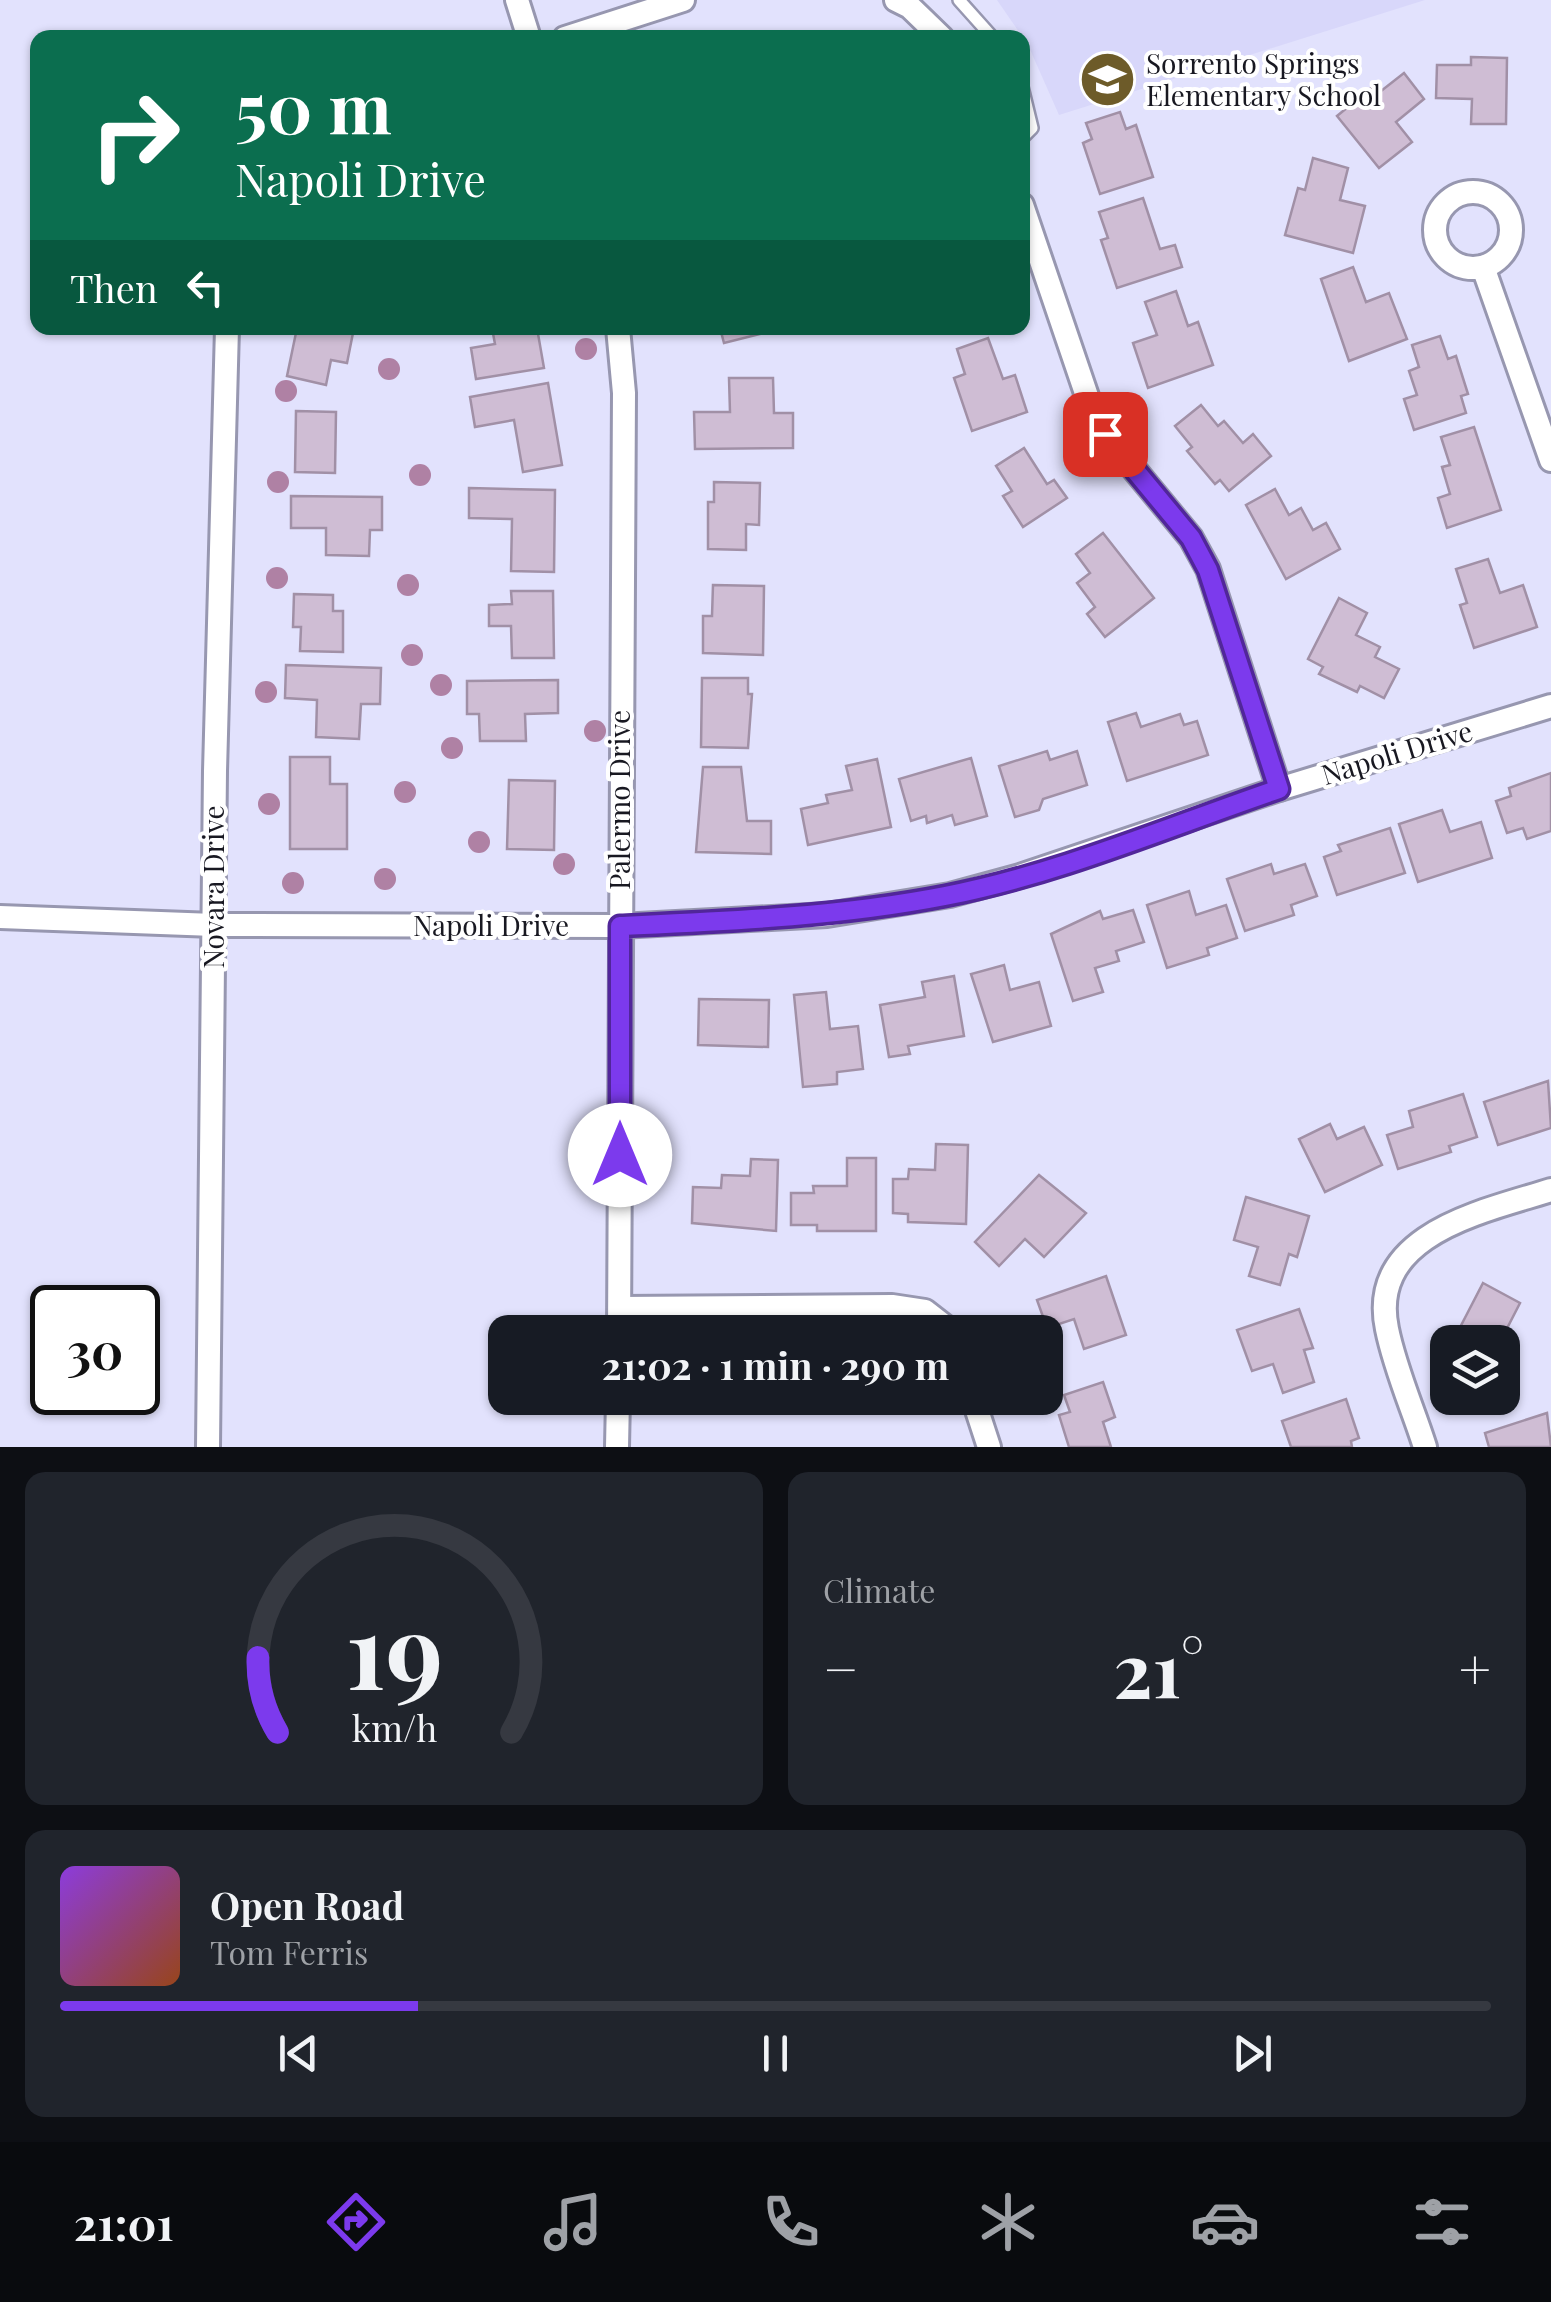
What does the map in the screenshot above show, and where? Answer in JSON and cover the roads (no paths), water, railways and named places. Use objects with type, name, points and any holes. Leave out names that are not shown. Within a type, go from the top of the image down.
[{"type":"street","points":[[517,0],[526,30]]},
{"type":"street","points":[[589,30],[683,0]]},
{"type":"street","points":[[896,0],[910,7],[934,30]]},
{"type":"street","points":[[1030,229],[1090,402],[1105,434],[1191,538],[1208,570],[1279,789]]},
{"type":"street","points":[[1483,267],[1551,460]]},
{"type":"street","name":"Novara Drive","points":[[208,1447],[227,335]]},
{"type":"street","name":"Palermo Drive","points":[[619,335],[624,393],[620,1315]]},
{"type":"street","name":"Napoli Drive","points":[[0,917],[214,925],[620,926],[784,920],[950,895],[1020,876],[1279,789],[1551,706]]},
{"type":"street","points":[[1425,1447],[1386,1326],[1388,1295],[1398,1269],[1416,1245],[1442,1226],[1551,1190]]},
{"type":"street","points":[[620,1308],[892,1306],[930,1315]]},
{"type":"street","points":[[617,1447],[618,1415]]},
{"type":"street","points":[[979,1415],[989,1447]]},
{"type":"lane","points":[[959,0],[986,30]]},
{"type":"place","name":"Sorrento Springs Elementary School","points":[[1107,80]]}]
